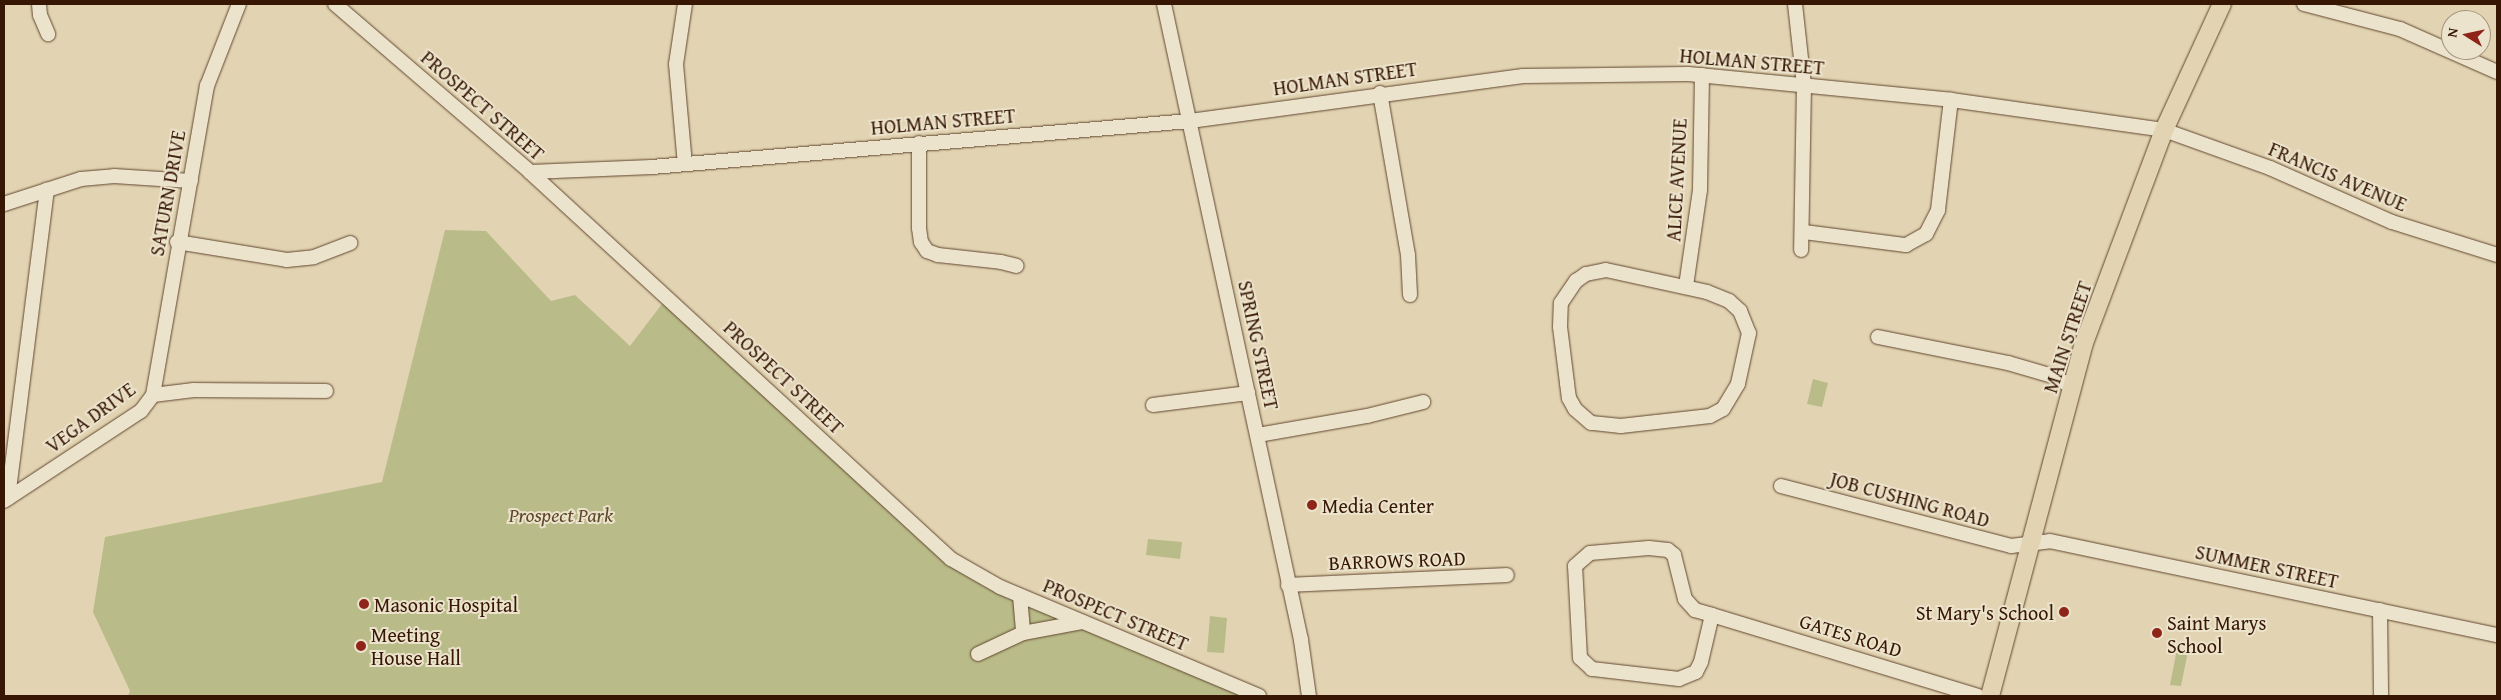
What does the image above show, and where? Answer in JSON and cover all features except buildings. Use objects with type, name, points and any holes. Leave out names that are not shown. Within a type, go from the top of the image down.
[{"type":"main road","name":"MAIN STREET","points":[[1990,696],[2084,343],[2164,130],[2222,4]]},
{"type":"street","points":[[39,4],[40,15],[48,34]]},
{"type":"street","name":"SATURN DRIVE","points":[[153,395],[178,242],[208,83],[239,4]]},
{"type":"street","name":"PROSPECT STREET","points":[[335,4],[530,172],[951,559],[972,573],[1020,596],[1259,696]]},
{"type":"street","points":[[685,4],[676,64],[685,164]]},
{"type":"street","name":"SPRING STREET","points":[[1164,4],[1258,436],[1309,696]]},
{"type":"street","points":[[1795,4],[1804,85],[1804,232],[1801,250]]},
{"type":"street","points":[[2304,4],[2400,29],[2497,72]]},
{"type":"street","name":"HOLMAN STREET","points":[[530,172],[685,164],[1190,120],[1380,93],[1548,75],[1702,75],[1951,100],[2164,130]]},
{"type":"street","name":"ALICE AVENUE","points":[[1686,286],[1700,190],[1702,75]]},
{"type":"street","points":[[1380,93],[1408,255],[1410,295]]},
{"type":"street","points":[[1804,232],[1906,245],[1926,234],[1938,210],[1951,100]]},
{"type":"street","name":"FRANCIS AVENUE","points":[[2164,130],[2265,166],[2392,222],[2497,256]]},
{"type":"street","points":[[919,143],[919,228],[921,242],[928,251],[938,256],[1017,266]]},
{"type":"street","points":[[553,193],[560,184],[563,171]]},
{"type":"street","points":[[4,204],[69,181],[103,177],[191,181]]},
{"type":"street","points":[[6,500],[47,190]]},
{"type":"street","points":[[178,242],[287,260],[314,257],[350,243]]},
{"type":"street","points":[[1606,270],[1686,286],[1729,301],[1746,320],[1749,334],[1732,399],[1710,416],[1621,426],[1597,424],[1583,418],[1569,398],[1560,327],[1561,303],[1569,288],[1586,274],[1606,270]]},
{"type":"street","points":[[1878,337],[2008,363],[2056,377],[2072,387]]},
{"type":"street","name":"VEGA DRIVE","points":[[6,500],[140,410],[153,395],[194,390],[326,391]]},
{"type":"street","points":[[1152,405],[1248,393]]},
{"type":"street","points":[[1258,436],[1367,416],[1423,402]]},
{"type":"street","name":"JOB CUSHING ROAD","points":[[1781,486],[2010,546],[2029,545]]},
{"type":"street","name":"SUMMER STREET","points":[[2029,545],[2050,542],[2497,635]]},
{"type":"street","name":"GATES ROAD","points":[[1712,614],[1701,662],[1690,676],[1680,679],[1592,669],[1580,658],[1575,566],[1579,558],[1590,553],[1649,548],[1668,550],[1678,566],[1689,605],[1712,614],[1978,696]]},
{"type":"street","name":"BARROWS ROAD","points":[[1288,584],[1507,574]]},
{"type":"street","points":[[1020,596],[1023,632]]},
{"type":"street","points":[[2380,610],[2381,696]]},
{"type":"street","points":[[978,654],[1023,632],[1084,622]]},
{"type":"green space","name":"Prospect Park","points":[[445,230],[486,231],[551,301],[575,295],[630,346],[668,296],[951,559],[1259,696],[128,696],[130,691],[93,612],[105,537],[382,482]]},
{"type":"green space","points":[[1813,379],[1828,383],[1822,407],[1807,404]]},
{"type":"green space","points":[[1148,539],[1182,542],[1180,559],[1146,555]]},
{"type":"green space","points":[[1210,616],[1227,618],[1224,653],[1207,652]]},
{"type":"green space","points":[[2177,649],[2188,651],[2181,686],[2170,685]]},
{"type":"place","name":"Media Center","points":[[1312,505]]},
{"type":"place","name":"Masonic Hospital","points":[[364,604]]},
{"type":"place","name":"St Mary's School","points":[[2064,612]]},
{"type":"place","name":"Saint Marys School","points":[[2157,633]]},
{"type":"place","name":"Meeting House Hall","points":[[361,646]]}]
